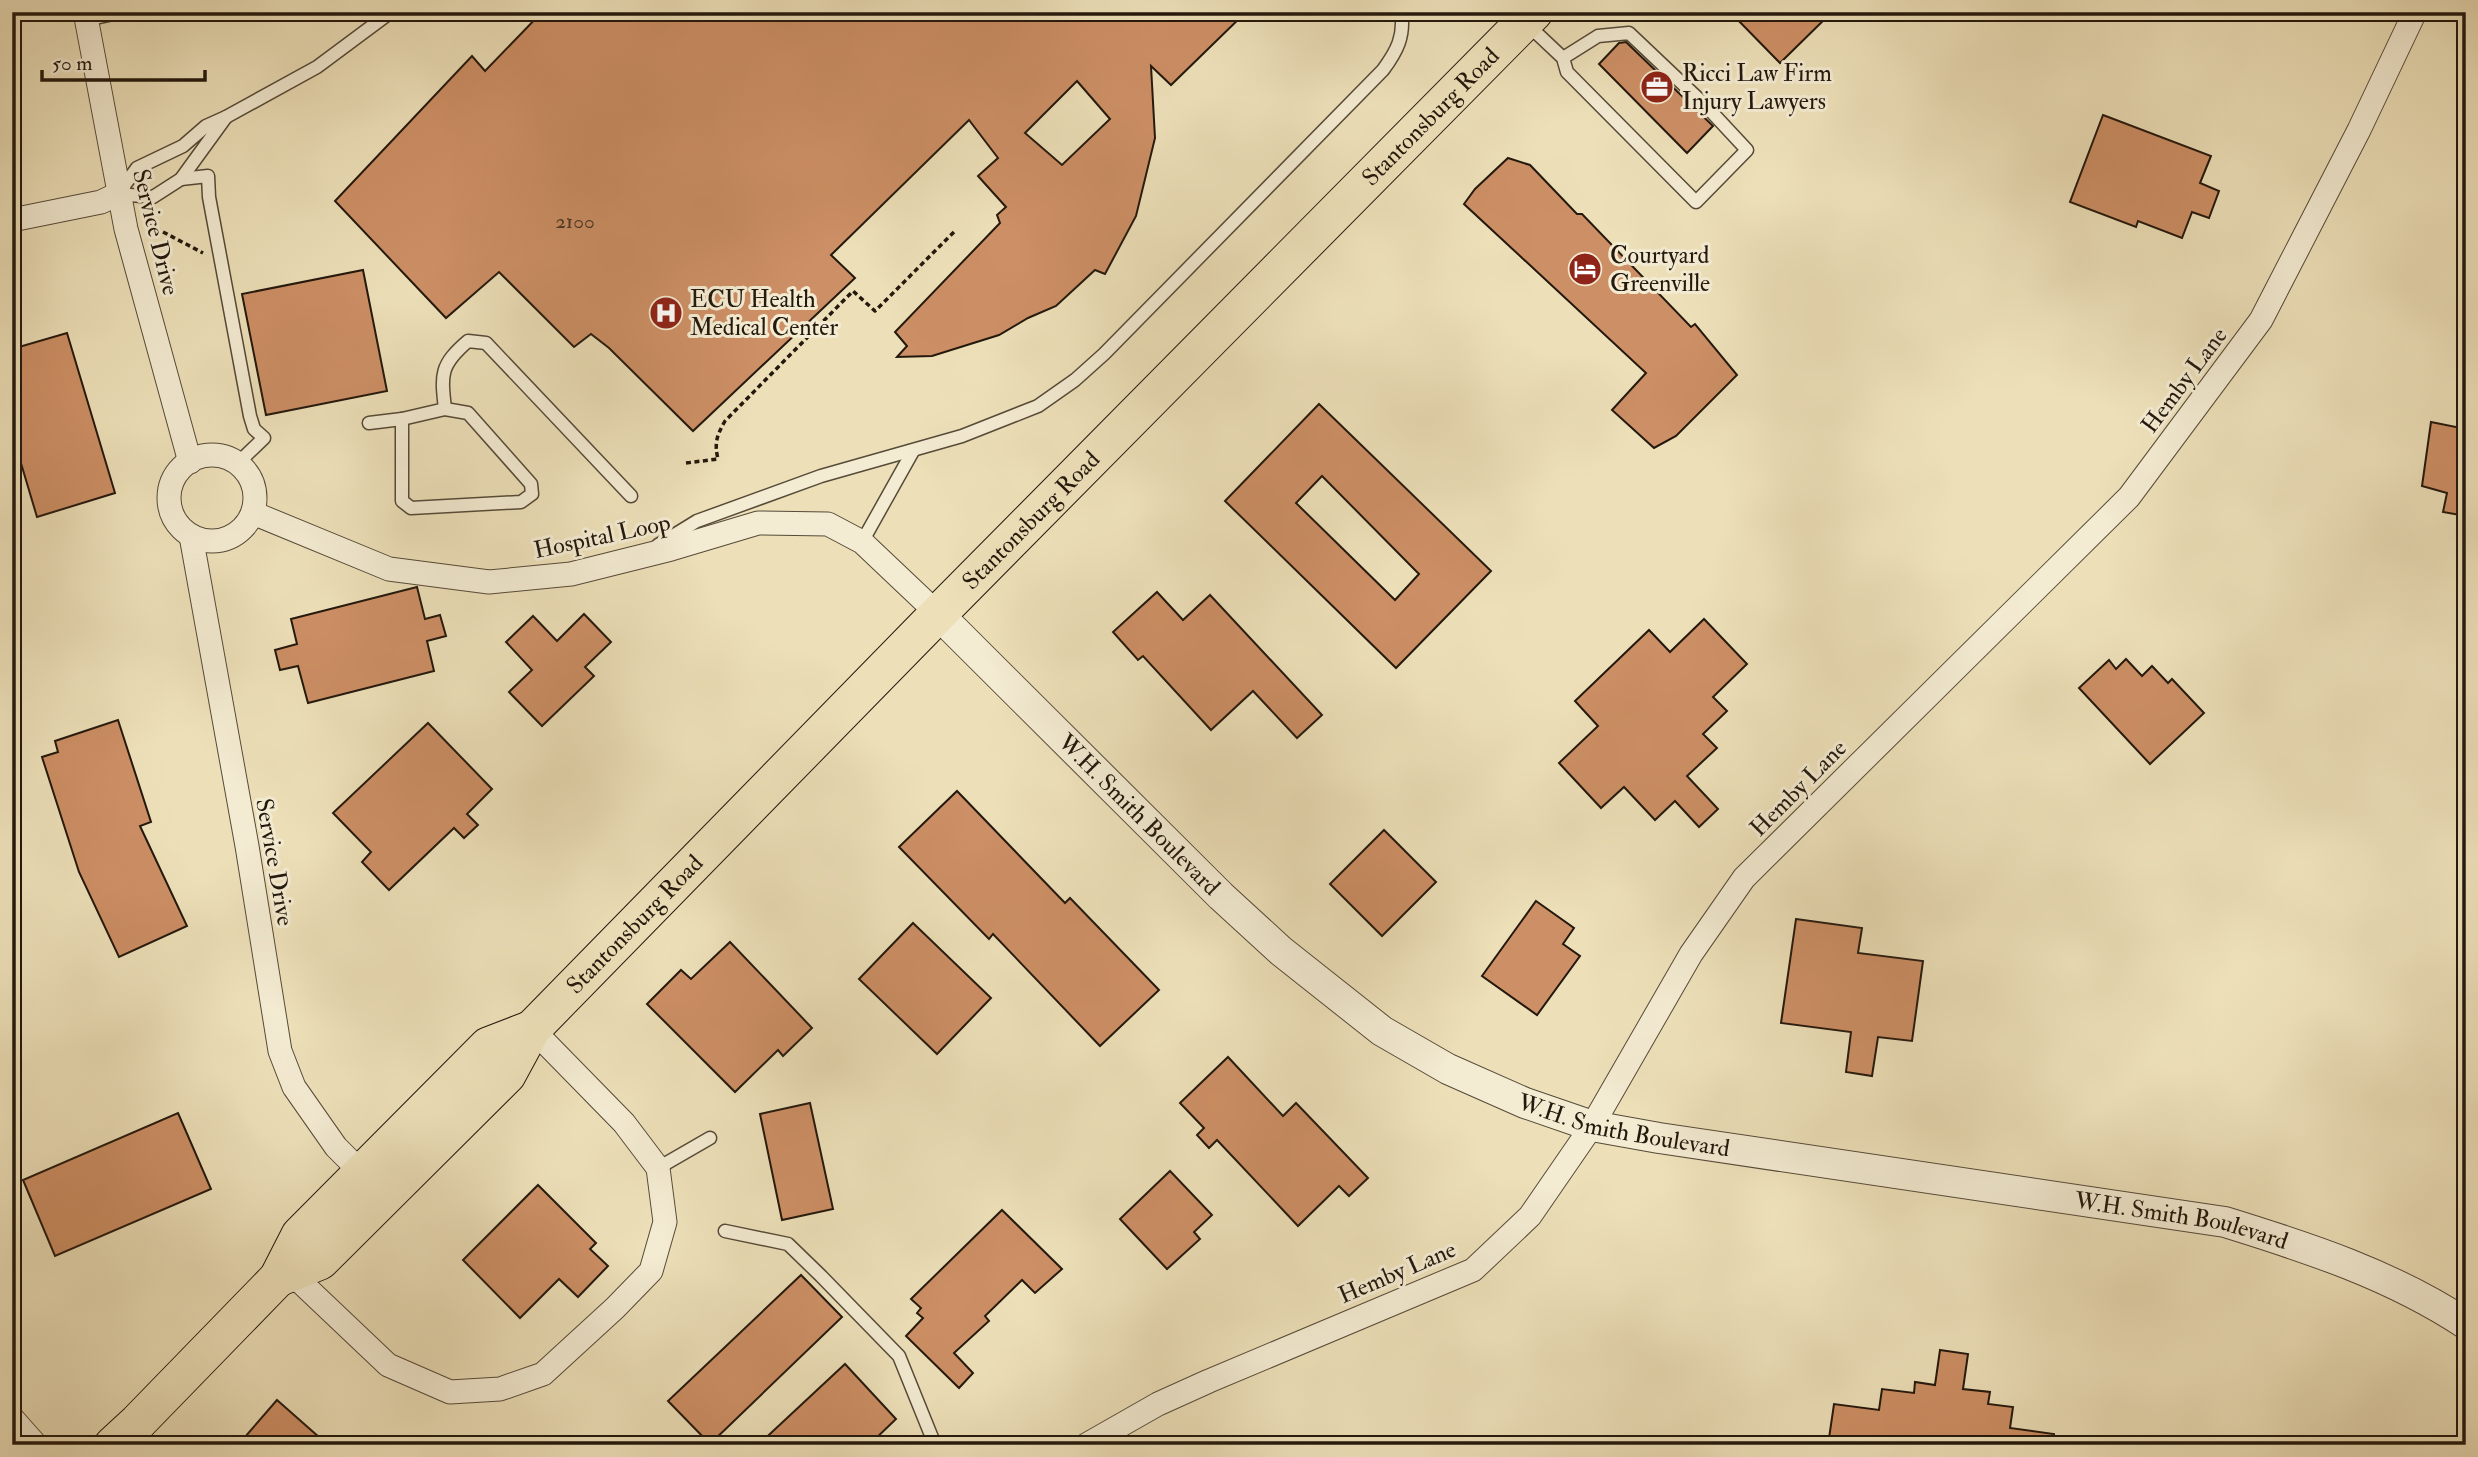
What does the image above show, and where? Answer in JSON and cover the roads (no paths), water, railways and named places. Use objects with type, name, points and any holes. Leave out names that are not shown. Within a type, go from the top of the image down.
[{"type":"main road","name":"Stantonsburg Road","points":[[284,1275],[320,1261],[507,1075],[532,1030],[938,614],[1530,17]]},
{"type":"main road","name":"Stantonsburg Road","points":[[113,1445],[284,1275],[300,1235],[488,1046],[532,1030]]},
{"type":"street","name":"Hemby Lane","points":[[1087,1445],[1158,1404],[1473,1270],[1530,1216],[1592,1126],[1691,954],[1744,878],[2129,497],[2261,320],[2359,130],[2414,12]]},
{"type":"street","name":"Service Drive","points":[[86,16],[126,229],[190,462]]},
{"type":"street","points":[[12,220],[101,202],[118,194]]},
{"type":"street","points":[[199,457],[226,457],[238,463],[248,473],[256,499],[247,524],[228,539],[202,541],[191,536],[175,522],[169,501],[172,481],[181,468],[199,457]]},
{"type":"street","name":"Hospital Loop","points":[[253,513],[389,569],[489,582],[571,574],[758,523],[828,524],[862,542],[938,614]]},
{"type":"street","name":"Service Drive","points":[[191,536],[247,846],[280,1051],[294,1087],[336,1147],[362,1173]]},
{"type":"street","name":"W.H. Smith Boulevard","points":[[938,614],[1221,896],[1281,951],[1382,1031],[1448,1069],[1525,1103],[1592,1126],[2225,1222],[2296,1243],[2370,1271],[2431,1301],[2466,1324]]},
{"type":"street","points":[[284,1275],[388,1365],[450,1392],[500,1389],[543,1374],[615,1308],[651,1271],[665,1222],[658,1168],[624,1123],[532,1030]]},
{"type":"street","points":[[12,1418],[36,1445]]},
{"type":"lane","points":[[86,16],[122,12]]},
{"type":"lane","points":[[118,194],[137,168],[183,146],[206,126],[317,67],[391,12]]},
{"type":"lane","points":[[637,558],[697,521],[821,476],[995,425],[1038,406],[1075,380],[1104,354],[1383,70],[1397,51],[1404,28],[1401,12]]},
{"type":"lane","points":[[1530,17],[1563,58],[1567,72],[1696,202],[1747,150],[1706,106],[1629,33],[1598,36],[1563,58]]},
{"type":"lane","points":[[118,194],[153,197],[181,178],[226,117]]},
{"type":"lane","points":[[181,178],[208,176],[209,197],[250,416],[254,429],[264,438],[238,463]]},
{"type":"lane","points":[[445,409],[441,376],[453,354],[468,341],[486,342],[631,496]]},
{"type":"lane","points":[[369,423],[445,409],[468,413],[531,484],[532,494],[521,502],[411,508],[402,501],[402,419]]},
{"type":"lane","points":[[862,542],[913,451]]},
{"type":"lane","points":[[658,1168],[710,1138]]},
{"type":"lane","points":[[725,1231],[788,1244],[821,1276],[899,1356],[935,1445]]},
{"type":"place","name":"Ricci Law Firm Injury Lawyers","points":[[1657,87]]},
{"type":"place","name":"Courtyard Greenville","points":[[1585,269]]},
{"type":"place","name":"ECU Health Medical Center","points":[[666,313]]}]
